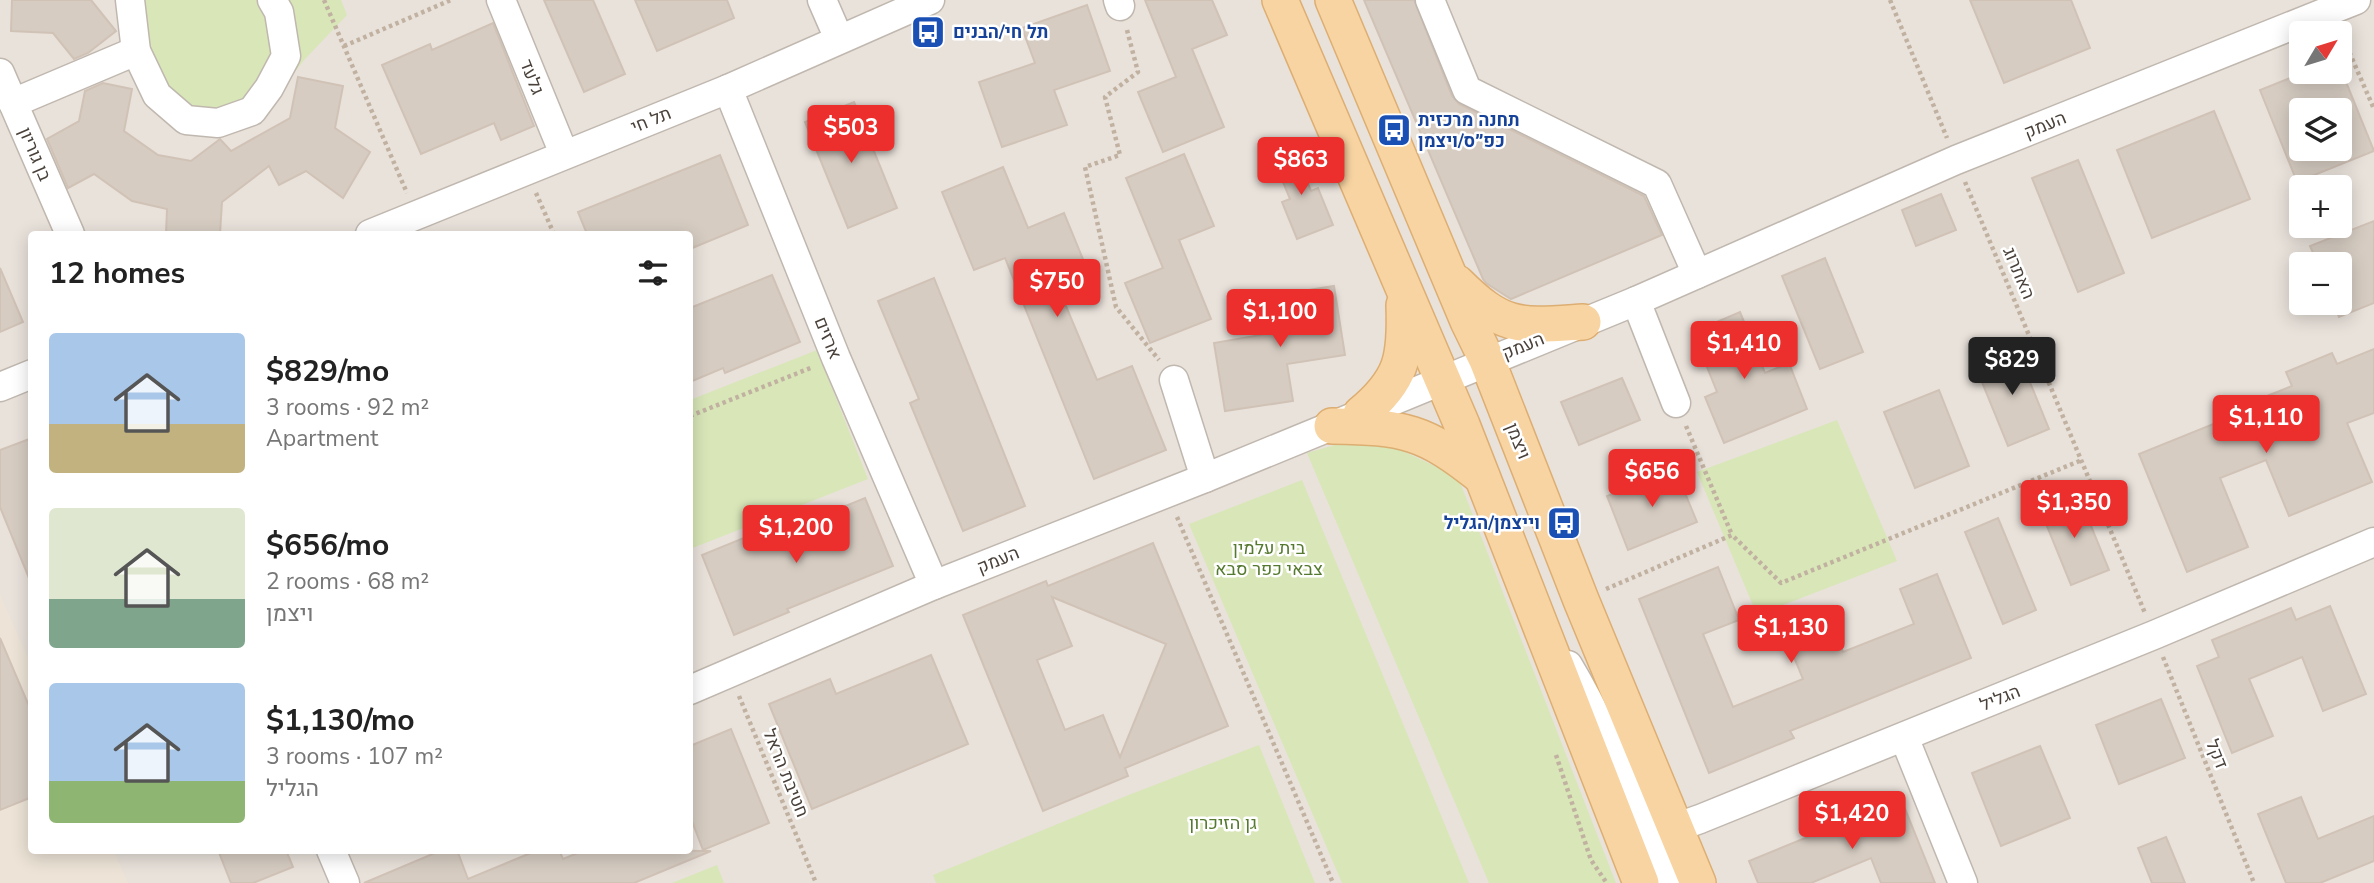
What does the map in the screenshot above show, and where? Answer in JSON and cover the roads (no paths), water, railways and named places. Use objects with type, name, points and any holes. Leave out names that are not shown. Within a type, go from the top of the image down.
[{"type":"main road","name":"ויצמן","points":[[1280,0],[1443,379],[1532,607],[1648,831],[1698,883]]},
{"type":"main road","name":"ויצמן","points":[[1333,0],[1487,360],[1581,600],[1648,831],[1641,883]]},
{"type":"main road","points":[[1449,275],[1476,302],[1495,315],[1520,324],[1583,322]]},
{"type":"main road","points":[[1347,420],[1382,397],[1392,384],[1402,358],[1405,330],[1403,291]]},
{"type":"main road","points":[[1347,420],[1406,431],[1434,442],[1482,477]]},
{"type":"street","points":[[130,0],[136,51],[157,95],[186,120],[218,123],[252,111],[286,55],[279,12],[272,0]]},
{"type":"street","name":"גלעד","points":[[501,0],[564,154]]},
{"type":"street","points":[[822,0],[839,39]]},
{"type":"street","name":"תל חי","points":[[378,231],[728,89],[930,0]]},
{"type":"street","points":[[1430,0],[1467,90],[1657,184],[1697,274]]},
{"type":"street","name":"העמק","points":[[693,689],[934,585],[1205,478],[1636,301],[1956,160],[2343,5]]},
{"type":"street","points":[[13,103],[136,51]]},
{"type":"street","name":"בן גוריון","points":[[0,74],[69,231]]},
{"type":"street","name":"ארזים","points":[[728,89],[836,358],[934,585]]},
{"type":"street","points":[[1636,301],[1676,403]]},
{"type":"street","points":[[0,387],[28,376]]},
{"type":"street","points":[[1174,380],[1205,478]]},
{"type":"street","name":"הגליל","points":[[1648,831],[1904,737],[2374,542]]},
{"type":"street","points":[[1904,737],[1963,883]]},
{"type":"street","points":[[1648,831],[1668,883]]},
{"type":"street","points":[[1648,831],[1691,883]]},
{"type":"street","points":[[333,854],[345,883]]},
{"type":"place","name":"תל חי/הבנים","points":[[928,32]]},
{"type":"place","name":"תחנה מרכזית כפ״ס/ויצמן","points":[[1394,130]]},
{"type":"place","name":"וייצמן/הגליל","points":[[1564,523]]},
{"type":"park label","name":"בית עלמין צבאי כפר סבא","points":[[1269,558]]},
{"type":"park label","name":"גן הזיכרון","points":[[1223,823]]}]
